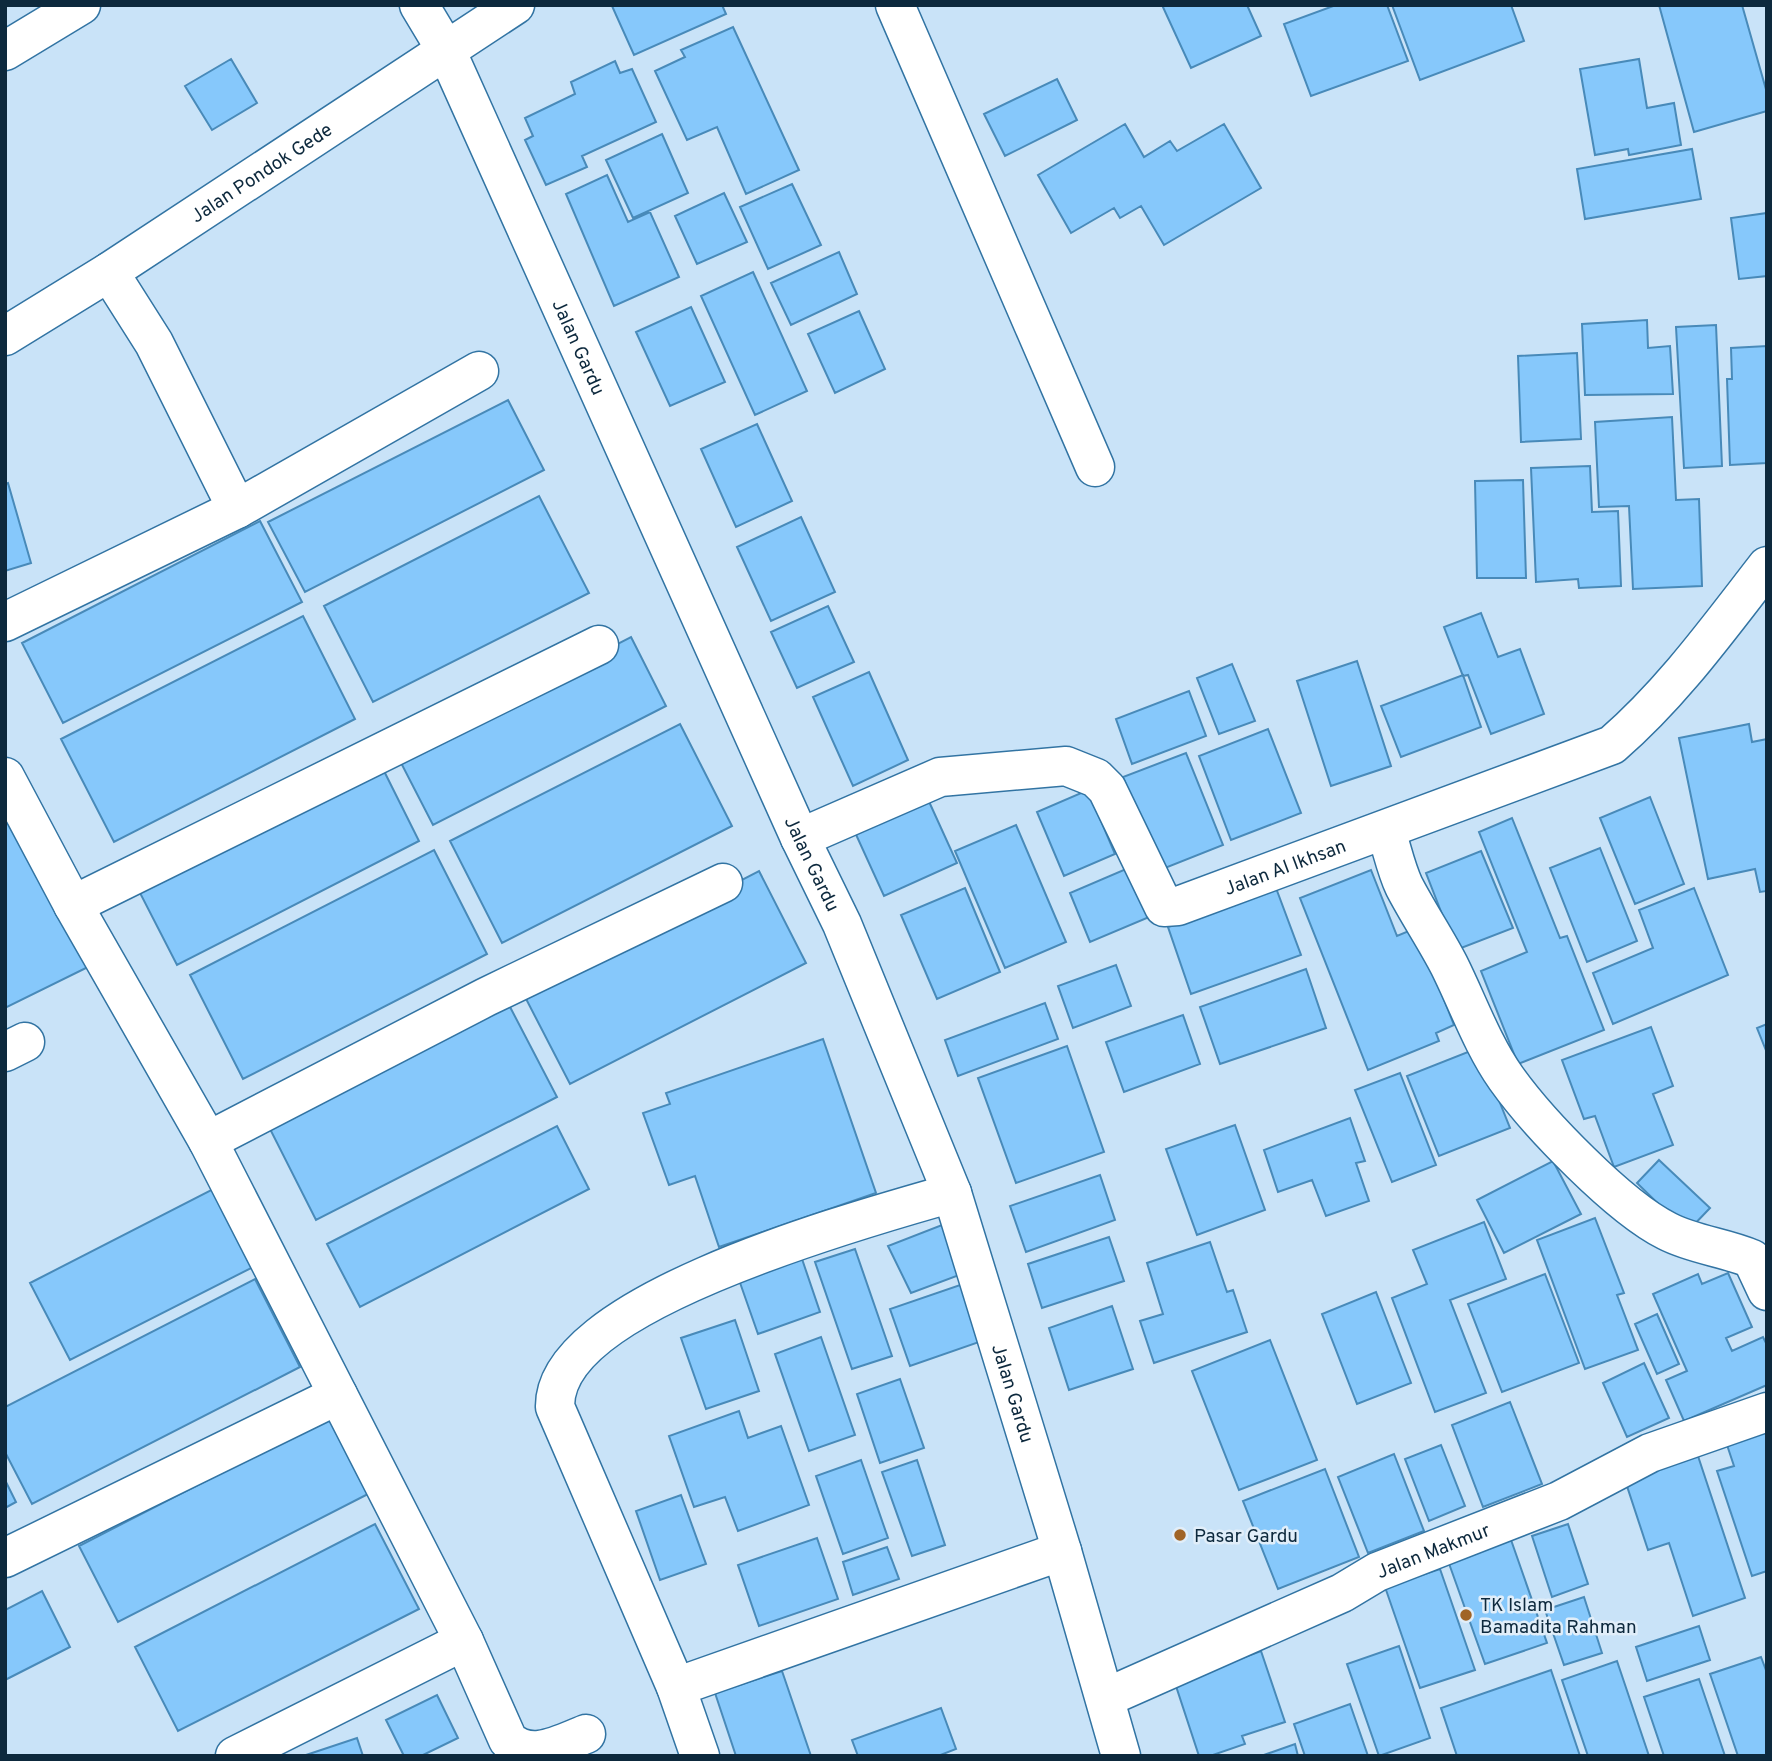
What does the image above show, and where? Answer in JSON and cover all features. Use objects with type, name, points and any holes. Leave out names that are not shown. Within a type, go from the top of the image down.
[{"type":"street","name":"Jalan Gardu","points":[[419,5],[446,50],[800,838],[842,924],[952,1193],[1062,1551],[1121,1756]]},
{"type":"street","name":"Jalan Pondok Gede","points":[[5,336],[109,272],[516,5]]},
{"type":"street","points":[[895,5],[1095,467]]},
{"type":"street","points":[[5,51],[55,12]]},
{"type":"street","points":[[109,272],[154,344],[237,509]]},
{"type":"street","points":[[5,622],[237,509],[478,371]]},
{"type":"street","name":"Jalan Al Ikhsan","points":[[800,838],[940,777],[1066,766],[1096,778],[1107,789],[1164,907],[1178,906],[1612,745],[1643,718],[1682,676],[1767,566]]},
{"type":"street","points":[[73,905],[598,645]]},
{"type":"street","points":[[5,777],[73,905],[208,1141],[464,1641],[508,1740],[519,1751],[534,1754],[586,1734]]},
{"type":"street","points":[[1386,831],[1403,884],[1448,964],[1506,1079],[1554,1133],[1632,1210],[1667,1231],[1696,1243],[1736,1252],[1752,1259],[1767,1291]]},
{"type":"street","points":[[208,1141],[486,997],[723,884]]},
{"type":"street","points":[[700,1756],[676,1687],[555,1407],[554,1389],[562,1373],[605,1330],[669,1292],[793,1241],[952,1193]]},
{"type":"street","points":[[5,1558],[338,1395]]},
{"type":"street","name":"Jalan Makmur","points":[[1105,1698],[1342,1593],[1377,1572],[1559,1501],[1650,1453],[1767,1412]]},
{"type":"street","points":[[676,1687],[1062,1551]]},
{"type":"street","points":[[235,1756],[464,1641]]},
{"type":"building","points":[[722,5],[726,14],[634,55],[612,6]]},
{"type":"building","points":[[1162,5],[1247,5],[1261,36],[1191,68]]},
{"type":"building","points":[[1336,5],[1387,5],[1408,61],[1311,96],[1284,24]]},
{"type":"building","points":[[1392,5],[1511,5],[1524,41],[1420,80]]},
{"type":"building","points":[[1659,5],[1742,5],[1767,93],[1767,111],[1694,132]]},
{"type":"building","points":[[733,27],[799,170],[746,194],[717,127],[687,140],[655,71],[685,57],[681,50]]},
{"type":"building","points":[[231,59],[257,103],[212,130],[185,86]]},
{"type":"building","points":[[1639,59],[1647,108],[1674,103],[1681,145],[1629,155],[1628,149],[1595,155],[1580,69]]},
{"type":"building","points":[[615,61],[620,73],[632,69],[656,122],[582,156],[587,167],[546,185],[525,140],[533,136],[525,118],[575,94],[571,82]]},
{"type":"building","points":[[1057,79],[1077,120],[1005,156],[984,114]]},
{"type":"building","points":[[1125,124],[1144,157],[1170,141],[1177,151],[1224,124],[1261,188],[1164,245],[1141,206],[1120,218],[1114,208],[1071,233],[1038,175]]},
{"type":"building","points":[[662,134],[688,193],[633,218],[606,160]]},
{"type":"building","points":[[1692,149],[1701,199],[1585,219],[1577,169]]},
{"type":"building","points":[[607,175],[628,222],[650,212],[679,277],[614,306],[566,194]]},
{"type":"building","points":[[792,184],[821,245],[768,269],[740,207]]},
{"type":"building","points":[[724,193],[747,242],[697,264],[675,216]]},
{"type":"building","points":[[1767,213],[1767,276],[1739,279],[1731,218]]},
{"type":"building","points":[[839,252],[857,294],[791,325],[771,283]]},
{"type":"building","points":[[753,272],[807,391],[755,415],[701,296]]},
{"type":"building","points":[[691,307],[725,382],[670,406],[636,332]]},
{"type":"building","points":[[859,311],[885,369],[835,393],[808,334]]},
{"type":"building","points":[[1647,320],[1648,348],[1670,346],[1673,394],[1585,395],[1582,324]]},
{"type":"building","points":[[1716,325],[1722,466],[1684,468],[1676,327]]},
{"type":"building","points":[[1767,346],[1767,463],[1730,465],[1727,379],[1732,379],[1731,348]]},
{"type":"building","points":[[1577,353],[1581,439],[1521,442],[1518,356]]},
{"type":"building","points":[[508,400],[544,470],[305,592],[268,522]]},
{"type":"building","points":[[1672,417],[1676,500],[1699,499],[1702,586],[1633,589],[1629,506],[1599,507],[1595,422]]},
{"type":"building","points":[[757,424],[792,501],[736,527],[701,449]]},
{"type":"building","points":[[1590,466],[1592,512],[1618,511],[1621,586],[1579,588],[1578,579],[1536,582],[1531,468]]},
{"type":"building","points":[[1523,480],[1526,578],[1477,578],[1475,481]]},
{"type":"building","points":[[8,483],[31,563],[5,571],[5,484]]},
{"type":"building","points":[[539,496],[589,593],[373,702],[324,606]]},
{"type":"building","points":[[801,517],[835,592],[771,621],[737,547]]},
{"type":"building","points":[[260,521],[302,602],[63,723],[22,643]]},
{"type":"building","points":[[828,606],[854,662],[797,688],[771,632]]},
{"type":"building","points":[[1481,613],[1498,657],[1520,649],[1544,714],[1491,734],[1468,675],[1463,676],[1444,627]]},
{"type":"building","points":[[303,616],[355,719],[114,842],[61,739]]},
{"type":"building","points":[[631,637],[666,706],[433,825],[398,757]]},
{"type":"building","points":[[1357,661],[1391,766],[1331,786],[1297,681]]},
{"type":"building","points":[[1232,664],[1255,721],[1219,734],[1197,678]]},
{"type":"building","points":[[869,672],[908,760],[853,786],[813,697]]},
{"type":"building","points":[[1463,675],[1481,727],[1401,757],[1381,706]]},
{"type":"building","points":[[1189,691],[1206,736],[1132,764],[1116,719]]},
{"type":"building","points":[[680,724],[732,826],[502,943],[450,841]]},
{"type":"building","points":[[1749,724],[1752,742],[1767,739],[1767,891],[1760,892],[1755,869],[1708,879],[1679,738]]},
{"type":"building","points":[[1268,729],[1301,813],[1231,840],[1199,756]]},
{"type":"building","points":[[1186,753],[1223,845],[1160,870],[1123,777]]},
{"type":"building","points":[[382,767],[419,841],[177,965],[139,891]]},
{"type":"building","points":[[1088,790],[1115,854],[1064,876],[1037,812]]},
{"type":"building","points":[[926,795],[957,863],[884,896],[853,828]]},
{"type":"building","points":[[1650,797],[1684,884],[1635,904],[1600,818]]},
{"type":"building","points":[[5,801],[88,967],[5,1008]]},
{"type":"building","points":[[1512,818],[1560,938],[1567,936],[1604,1030],[1518,1064],[1481,971],[1527,952],[1479,832]]},
{"type":"building","points":[[1016,825],[1066,942],[1005,968],[955,851]]},
{"type":"building","points":[[1600,848],[1637,941],[1587,962],[1550,868]]},
{"type":"building","points":[[434,850],[487,954],[243,1079],[190,975]]},
{"type":"building","points":[[1481,851],[1513,928],[1456,950],[1426,873]]},
{"type":"building","points":[[1133,866],[1154,915],[1090,942],[1070,893]]},
{"type":"building","points":[[1371,870],[1397,936],[1416,928],[1454,1025],[1436,1033],[1439,1041],[1368,1070],[1300,898]]},
{"type":"building","points":[[759,871],[806,963],[570,1084],[523,993]]},
{"type":"building","points":[[965,888],[1000,972],[937,999],[901,915]]},
{"type":"building","points":[[1276,888],[1301,955],[1191,994],[1168,927]]},
{"type":"building","points":[[1694,888],[1728,975],[1613,1024],[1593,973],[1653,948],[1639,910]]},
{"type":"building","points":[[1116,965],[1131,1006],[1073,1028],[1058,986]]},
{"type":"building","points":[[1306,969],[1326,1028],[1220,1064],[1200,1007]]},
{"type":"building","points":[[1045,1003],[1058,1039],[958,1076],[945,1040]]},
{"type":"building","points":[[509,1005],[557,1097],[316,1220],[269,1127]]},
{"type":"building","points":[[1183,1015],[1200,1064],[1124,1092],[1106,1042]]},
{"type":"building","points":[[1767,1024],[1767,1053],[1757,1028]]},
{"type":"building","points":[[1651,1027],[1673,1086],[1653,1094],[1673,1145],[1614,1167],[1595,1116],[1584,1119],[1562,1060]]},
{"type":"building","points":[[823,1039],[876,1193],[719,1247],[695,1176],[669,1185],[643,1113],[670,1104],[666,1093]]},
{"type":"building","points":[[1067,1046],[1104,1152],[1016,1183],[978,1078]]},
{"type":"building","points":[[1478,1048],[1510,1128],[1439,1156],[1407,1076]]},
{"type":"building","points":[[1400,1073],[1436,1165],[1392,1182],[1355,1090]]},
{"type":"building","points":[[1350,1118],[1365,1161],[1356,1163],[1369,1201],[1326,1216],[1312,1180],[1278,1192],[1264,1150]]},
{"type":"building","points":[[1235,1125],[1265,1210],[1197,1235],[1166,1149]]},
{"type":"building","points":[[557,1126],[589,1189],[360,1307],[327,1244]]},
{"type":"building","points":[[1659,1160],[1710,1208],[1687,1232],[1637,1183]]},
{"type":"building","points":[[1553,1161],[1581,1214],[1504,1253],[1477,1200]]},
{"type":"building","points":[[1100,1175],[1115,1220],[1026,1252],[1010,1206]]},
{"type":"building","points":[[221,1185],[261,1263],[70,1360],[30,1283]]},
{"type":"building","points":[[1595,1218],[1624,1293],[1617,1295],[1638,1350],[1585,1369],[1537,1240]]},
{"type":"building","points":[[1484,1222],[1506,1279],[1450,1300],[1486,1393],[1435,1412],[1392,1298],[1427,1284],[1413,1250]]},
{"type":"building","points":[[942,1225],[962,1274],[911,1293],[888,1246]]},
{"type":"building","points":[[1109,1237],[1124,1281],[1042,1308],[1028,1264]]},
{"type":"building","points":[[1210,1242],[1227,1292],[1233,1290],[1247,1332],[1154,1363],[1140,1321],[1163,1314],[1147,1263]]},
{"type":"building","points":[[855,1249],[892,1356],[852,1369],[815,1262]]},
{"type":"building","points":[[801,1256],[820,1312],[758,1334],[738,1277]]},
{"type":"building","points":[[1728,1273],[1752,1327],[1726,1338],[1732,1351],[1763,1337],[1767,1345],[1767,1385],[1684,1421],[1666,1380],[1687,1371],[1653,1294],[1698,1274],[1702,1284]]},
{"type":"building","points":[[1545,1274],[1579,1363],[1502,1392],[1468,1304]]},
{"type":"building","points":[[255,1279],[300,1367],[32,1504],[5,1452],[5,1407]]},
{"type":"building","points":[[966,1283],[985,1340],[910,1366],[890,1309]]},
{"type":"building","points":[[1376,1292],[1411,1383],[1357,1404],[1322,1314]]},
{"type":"building","points":[[1112,1306],[1133,1369],[1069,1390],[1049,1328]]},
{"type":"building","points":[[1657,1314],[1679,1364],[1657,1374],[1635,1324]]},
{"type":"building","points":[[735,1320],[759,1391],[706,1409],[681,1338]]},
{"type":"building","points":[[821,1337],[855,1435],[809,1451],[775,1354]]},
{"type":"building","points":[[1270,1340],[1317,1460],[1239,1490],[1192,1371]]},
{"type":"building","points":[[1644,1363],[1669,1418],[1627,1437],[1603,1383]]},
{"type":"building","points":[[900,1379],[924,1448],[880,1463],[857,1394]]},
{"type":"building","points":[[1510,1402],[1542,1484],[1483,1507],[1452,1425]]},
{"type":"building","points":[[739,1411],[748,1438],[781,1426],[809,1505],[738,1531],[725,1497],[694,1507],[669,1436]]},
{"type":"building","points":[[330,1417],[370,1493],[118,1622],[79,1546]]},
{"type":"building","points":[[1767,1432],[1767,1571],[1752,1576],[1717,1471],[1734,1466],[1727,1445]]},
{"type":"building","points":[[1441,1445],[1465,1506],[1429,1521],[1405,1459]]},
{"type":"building","points":[[1696,1450],[1745,1598],[1693,1616],[1669,1543],[1648,1550],[1624,1477]]},
{"type":"building","points":[[1394,1454],[1424,1531],[1368,1553],[1338,1477]]},
{"type":"building","points":[[861,1460],[888,1538],[843,1554],[816,1476]]},
{"type":"building","points":[[917,1460],[945,1545],[912,1556],[882,1472]]},
{"type":"building","points":[[1325,1469],[1359,1557],[1278,1589],[1243,1501]]},
{"type":"building","points":[[5,1480],[16,1502],[5,1508]]},
{"type":"building","points":[[681,1495],[706,1564],[660,1580],[636,1511]]},
{"type":"building","points":[[375,1524],[419,1609],[178,1731],[135,1647]]},
{"type":"building","points":[[1568,1524],[1588,1584],[1552,1597],[1532,1536]]},
{"type":"building","points":[[1510,1537],[1547,1643],[1485,1664],[1447,1558]]},
{"type":"building","points":[[817,1538],[838,1599],[759,1626],[738,1565]]},
{"type":"building","points":[[887,1547],[899,1579],[853,1595],[843,1562]]},
{"type":"building","points":[[1440,1569],[1475,1670],[1420,1688],[1385,1587]]},
{"type":"building","points":[[42,1591],[70,1647],[5,1680],[5,1610]]},
{"type":"building","points":[[1584,1597],[1602,1653],[1564,1665],[1545,1610]]},
{"type":"building","points":[[1699,1626],[1710,1660],[1647,1681],[1636,1647]]},
{"type":"building","points":[[1399,1646],[1430,1738],[1379,1756],[1347,1664]]},
{"type":"building","points":[[1261,1651],[1285,1722],[1242,1736],[1245,1744],[1210,1756],[1199,1756],[1175,1683]]},
{"type":"building","points":[[1761,1657],[1767,1673],[1767,1756],[1738,1756],[1710,1674]]},
{"type":"building","points":[[1617,1661],[1649,1756],[1588,1756],[1562,1680]]},
{"type":"building","points":[[1551,1670],[1580,1756],[1457,1756],[1441,1708]]},
{"type":"building","points":[[782,1671],[811,1756],[736,1756],[715,1693]]},
{"type":"building","points":[[1699,1679],[1725,1756],[1664,1756],[1644,1697]]},
{"type":"building","points":[[437,1695],[458,1738],[421,1756],[404,1756],[386,1720]]},
{"type":"building","points":[[1350,1704],[1368,1756],[1305,1756],[1294,1724]]},
{"type":"building","points":[[941,1708],[956,1749],[938,1756],[858,1756],[852,1740]]},
{"type":"building","points":[[357,1738],[363,1756],[303,1756]]},
{"type":"building","points":[[1295,1744],[1298,1756],[1261,1756]]},
{"type":"place","name":"Pasar Gardu","points":[[1180,1535]]},
{"type":"place","name":"TK Islam Bamadita Rahman","points":[[1466,1615]]}]
